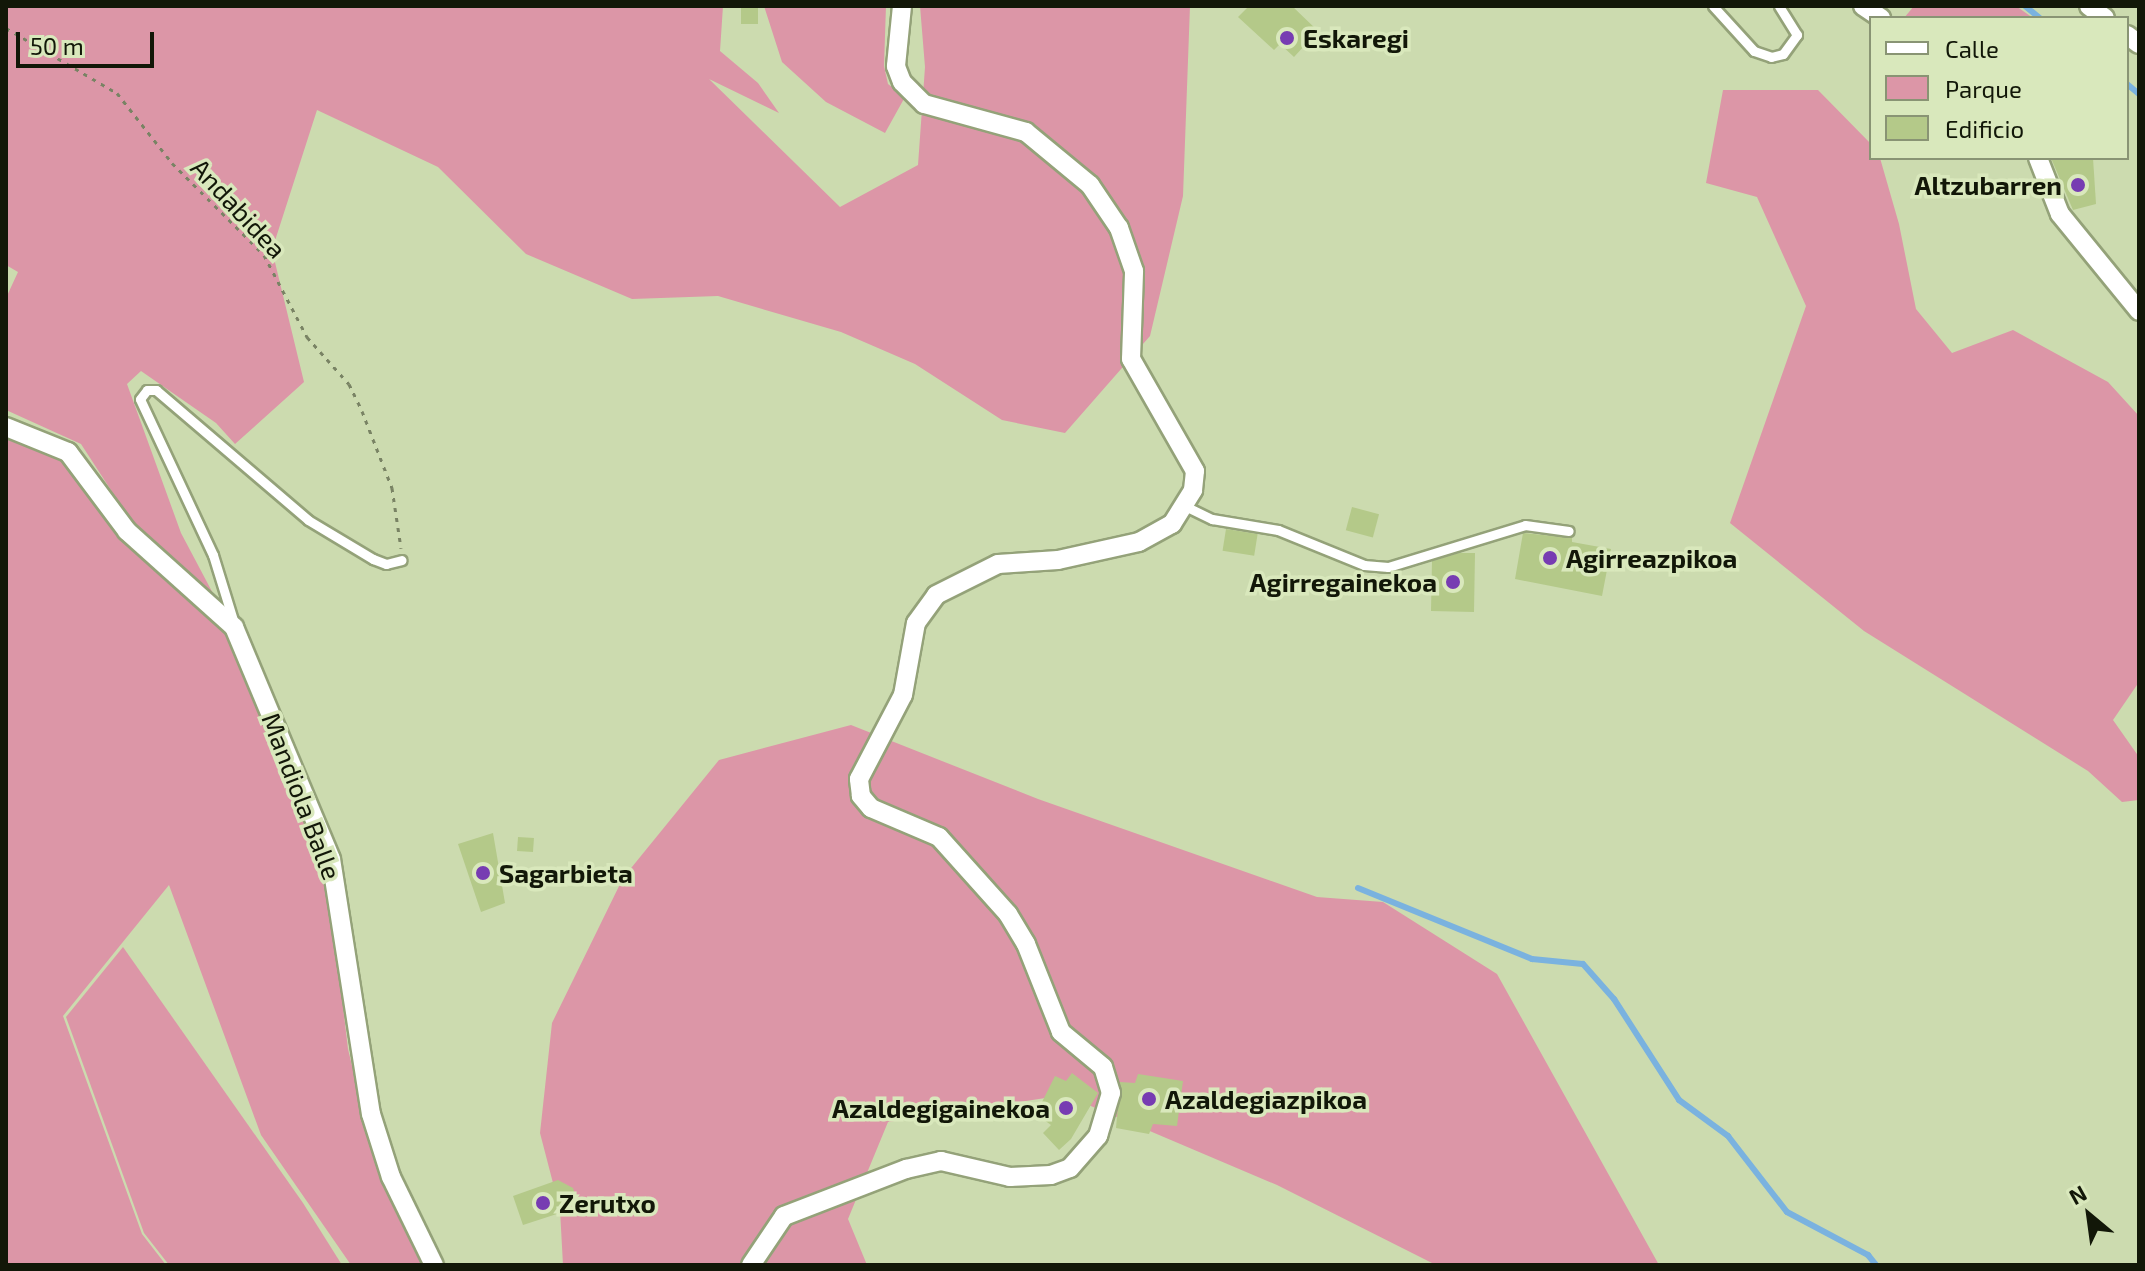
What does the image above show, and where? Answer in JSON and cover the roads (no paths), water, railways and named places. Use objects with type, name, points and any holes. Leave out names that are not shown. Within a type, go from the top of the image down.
[{"type":"street","points":[[751,1265],[784,1216],[906,1169],[941,1161],[1010,1177],[1051,1175],[1070,1168],[1098,1136],[1111,1093],[1103,1067],[1061,1032],[1026,944],[1008,914],[939,837],[871,808],[861,796],[859,779],[903,695],[916,623],[936,595],[998,564],[1058,560],[1139,542],[1172,524],[1187,507],[1195,471],[1131,359],[1134,271],[1119,228],[1090,185],[1026,132],[924,104],[902,82],[896,66],[902,6]]},
{"type":"street","points":[[2039,160],[2060,214],[2139,311]]},
{"type":"street","name":"Mandiola Balle","points":[[6,427],[68,452],[127,531],[234,627],[331,859],[371,1114],[391,1177],[434,1265]]},
{"type":"lane","points":[[1713,6],[1754,51],[1771,57],[1783,54],[1797,35],[1779,6]]},
{"type":"lane","points":[[234,627],[213,555],[140,399],[147,390],[156,390],[308,520],[373,559],[386,564],[402,560]]},
{"type":"lane","points":[[1187,507],[1212,519],[1278,530],[1364,565],[1388,567],[1525,525],[1569,531]]},
{"type":"waterway","points":[[2025,6],[2038,16]]},
{"type":"waterway","points":[[2129,86],[2139,94]]},
{"type":"waterway","points":[[1358,888],[1532,959],[1583,964],[1614,999],[1679,1100],[1728,1136],[1787,1212],[1868,1255],[1876,1265]]},
{"type":"place","name":"Eskaregi","points":[[1287,38]]},
{"type":"place","name":"Altzubarren","points":[[2078,185]]},
{"type":"place","name":"Agirreazpikoa","points":[[1550,558]]},
{"type":"place","name":"Agirregainekoa","points":[[1453,582]]},
{"type":"place","name":"Sagarbieta","points":[[483,873]]},
{"type":"place","name":"Azaldegiazpikoa","points":[[1149,1099]]},
{"type":"place","name":"Azaldegigainekoa","points":[[1066,1108]]},
{"type":"place","name":"Zerutxo","points":[[543,1203]]}]
